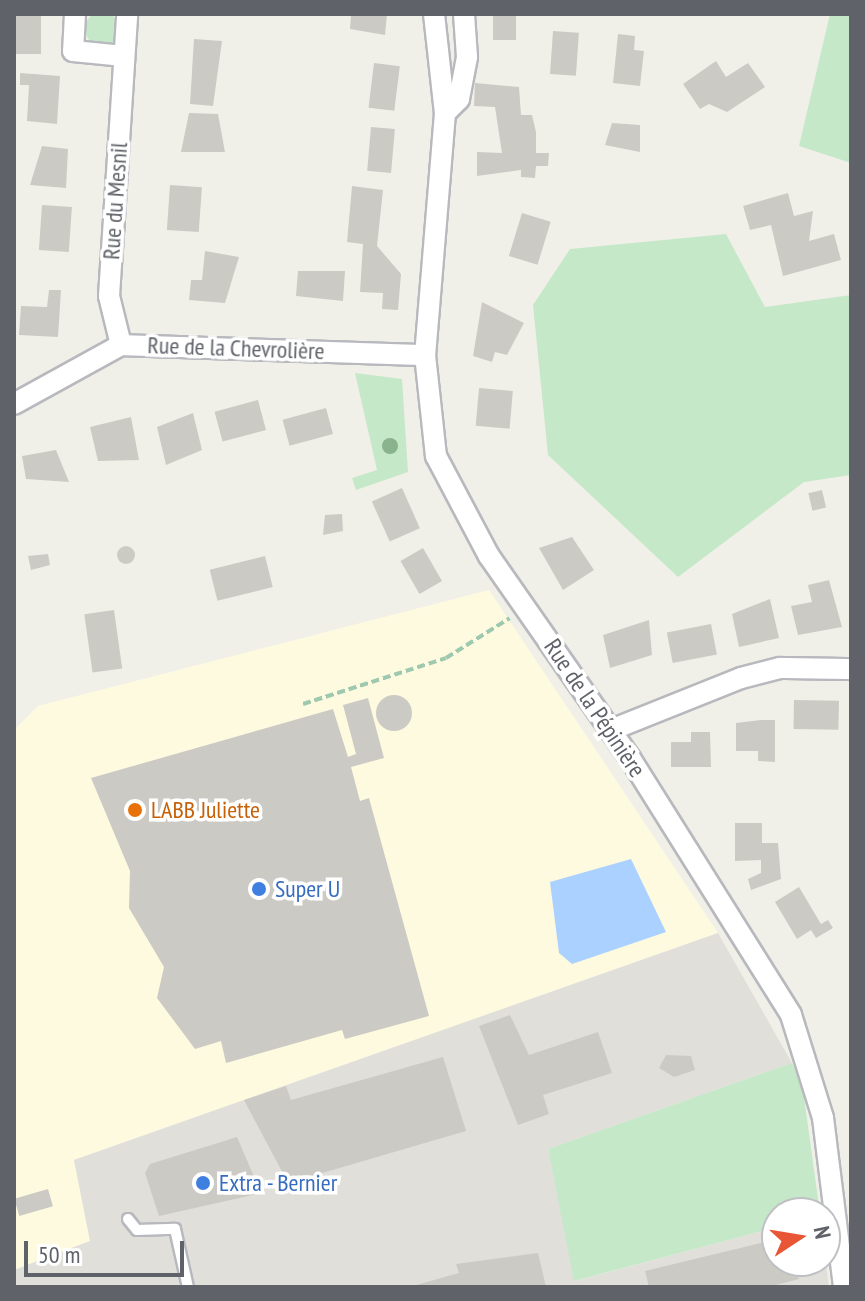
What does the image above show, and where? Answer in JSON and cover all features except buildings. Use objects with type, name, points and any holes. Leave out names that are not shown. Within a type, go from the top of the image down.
[{"type":"street","points":[[75,14],[73,51],[124,56]]},
{"type":"street","name":"Rue du Mesnil","points":[[121,345],[109,296],[127,14]]},
{"type":"street","name":"Rue de la Pépinière","points":[[434,14],[445,113],[425,355],[436,456],[460,509],[611,730],[758,956],[812,1064],[844,1287]]},
{"type":"street","name":"Rue de la Pépinière","points":[[445,113],[459,99],[467,57],[464,14]]},
{"type":"street","name":"Rue de la Chevrolière","points":[[14,404],[121,345],[425,355]]},
{"type":"street","points":[[611,730],[741,678],[780,668],[851,669]]},
{"type":"lane","points":[[128,1219],[137,1230],[175,1229],[188,1287]]},
{"type":"path","points":[[303,704],[446,658],[486,638],[525,606]]},
{"type":"shaded area","points":[[489,590],[718,933],[74,1160],[90,1241],[14,1270],[14,730],[38,706]]},
{"type":"shaded area","points":[[718,933],[792,1063],[548,1149],[575,1281],[761,1231],[761,1277],[828,1277],[829,1287],[14,1287],[14,1270],[90,1241],[74,1160]]},
{"type":"green space","points":[[102,12],[114,17],[119,29],[114,41],[102,46],[90,41],[85,29],[90,17]]},
{"type":"green space","points":[[830,14],[851,14],[851,163],[799,146]]},
{"type":"green space","points":[[726,234],[765,307],[851,295],[851,475],[804,482],[678,577],[548,455],[533,305],[570,249]]},
{"type":"green space","points":[[355,373],[402,379],[408,472],[356,490],[352,478],[377,470]]},
{"type":"green space","points":[[792,1063],[803,1090],[818,1197],[761,1197],[761,1231],[574,1281],[548,1149]]},
{"type":"water","points":[[631,859],[666,932],[572,964],[559,953],[550,882]]},
{"type":"place","name":"LABB Juliette","points":[[135,810]]},
{"type":"place","name":"Super U","points":[[259,889]]},
{"type":"place","name":"Extra - Bernier","points":[[203,1183]]}]
